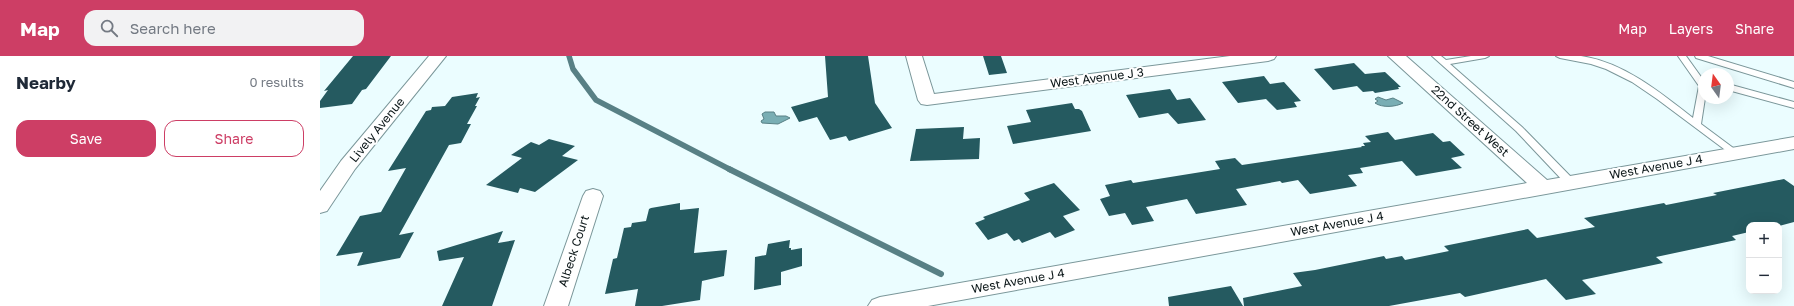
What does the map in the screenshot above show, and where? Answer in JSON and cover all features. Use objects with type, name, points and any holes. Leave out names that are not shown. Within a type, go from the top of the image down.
[{"type":"street","name":"Lively Avenue","points":[[320,206],[348,165],[438,56]]},
{"type":"street","name":"West Avenue J 3","points":[[914,56],[926,100],[1268,56]]},
{"type":"street","points":[[1148,56],[1158,70]]},
{"type":"street","name":"22nd Street West","points":[[1396,56],[1543,187]]},
{"type":"street","name":"West Avenue J 4","points":[[880,306],[1794,143]]},
{"type":"street","name":"Albeck Court","points":[[556,306],[593,196]]},
{"type":"lane","points":[[1436,56],[1519,129],[1570,182]]},
{"type":"lane","points":[[1444,63],[1485,56]]},
{"type":"lane","points":[[1560,56],[1593,61],[1628,75],[1659,94],[1696,125],[1735,153]]},
{"type":"lane","points":[[1682,56],[1698,75]]},
{"type":"lane","points":[[1699,56],[1794,85]]},
{"type":"lane","points":[[1734,89],[1794,105]]},
{"type":"lane","points":[[1696,125],[1700,104]]},
{"type":"water","points":[[1378,97],[1386,100],[1393,98],[1403,103],[1393,106],[1381,106],[1375,103],[1378,101],[1375,99]]},
{"type":"water","points":[[765,112],[774,112],[776,116],[786,116],[790,118],[778,124],[762,123],[761,121],[764,119],[762,114]]},
{"type":"building","points":[[353,56],[391,56],[366,89],[362,90],[352,104],[320,108],[320,101],[328,90],[324,91]]},
{"type":"building","points":[[825,56],[868,56],[875,103],[892,128],[849,141],[846,136],[830,140],[817,117],[799,122],[791,107],[828,97]]},
{"type":"building","points":[[983,56],[1001,56],[1007,73],[989,75]]},
{"type":"building","points":[[1354,63],[1365,74],[1385,72],[1401,87],[1398,87],[1399,89],[1375,93],[1373,91],[1363,92],[1357,86],[1333,90],[1314,69]]},
{"type":"building","points":[[1264,76],[1270,84],[1284,82],[1301,101],[1294,102],[1297,107],[1277,110],[1266,99],[1238,103],[1222,82]]},
{"type":"building","points":[[1170,89],[1177,100],[1190,98],[1206,120],[1178,124],[1168,113],[1139,118],[1126,95]]},
{"type":"building","points":[[478,93],[476,98],[480,97],[475,106],[477,106],[467,124],[471,124],[461,143],[449,145],[399,235],[414,232],[400,258],[357,266],[363,252],[336,256],[360,216],[381,212],[406,168],[388,171],[426,111],[431,110],[432,107],[445,106],[452,97]]},
{"type":"building","points":[[1072,103],[1075,109],[1082,111],[1091,131],[1013,144],[1007,126],[1031,122],[1026,110]]},
{"type":"building","points":[[964,127],[963,139],[980,138],[979,159],[910,161],[916,129]]},
{"type":"building","points":[[1388,132],[1395,140],[1433,133],[1443,142],[1450,141],[1465,155],[1451,158],[1462,168],[1416,176],[1402,161],[1360,168],[1363,173],[1348,175],[1357,186],[1310,194],[1298,180],[1282,183],[1280,181],[1236,189],[1247,205],[1196,214],[1187,199],[1146,207],[1154,221],[1132,225],[1125,213],[1109,216],[1100,199],[1110,196],[1105,185],[1131,180],[1133,183],[1220,169],[1215,161],[1235,158],[1242,165],[1362,147],[1361,146],[1365,146],[1363,143],[1371,142],[1365,136]]},
{"type":"building","points":[[549,139],[575,146],[562,156],[578,160],[535,192],[520,188],[518,193],[486,185],[522,158],[511,155],[531,142],[539,145]]},
{"type":"building","points":[[1784,179],[1794,186],[1794,222],[1782,225],[1782,222],[1746,222],[1746,233],[1732,236],[1736,240],[1656,257],[1663,263],[1582,280],[1596,294],[1566,300],[1546,279],[1465,297],[1460,293],[1389,306],[1244,306],[1243,298],[1302,286],[1293,273],[1384,256],[1386,259],[1402,256],[1405,260],[1449,251],[1444,246],[1528,229],[1537,238],[1595,227],[1584,218],[1717,195],[1713,193]]},
{"type":"building","points":[[1054,183],[1080,210],[1063,216],[1075,230],[1055,238],[1050,232],[1022,243],[1019,239],[1014,241],[1007,233],[988,240],[975,223],[985,219],[983,217],[1030,200],[1024,193]]},
{"type":"building","points":[[680,203],[680,210],[699,208],[694,253],[727,250],[724,276],[702,281],[700,300],[662,306],[635,306],[638,289],[605,294],[613,259],[617,258],[624,228],[631,227],[632,223],[646,221],[649,209],[651,208]]},
{"type":"building","points":[[503,231],[498,243],[515,240],[492,306],[442,306],[464,257],[439,261],[437,251]]},
{"type":"building","points":[[790,240],[789,248],[791,248],[791,250],[802,248],[802,266],[781,272],[781,285],[754,290],[755,257],[766,255],[768,244]]},
{"type":"building","points":[[1231,286],[1243,306],[1169,306],[1168,297]]},
{"type":"waterway","points":[[569,56],[573,69],[596,100],[731,170]]},
{"type":"waterway","points":[[731,170],[941,274]]}]
